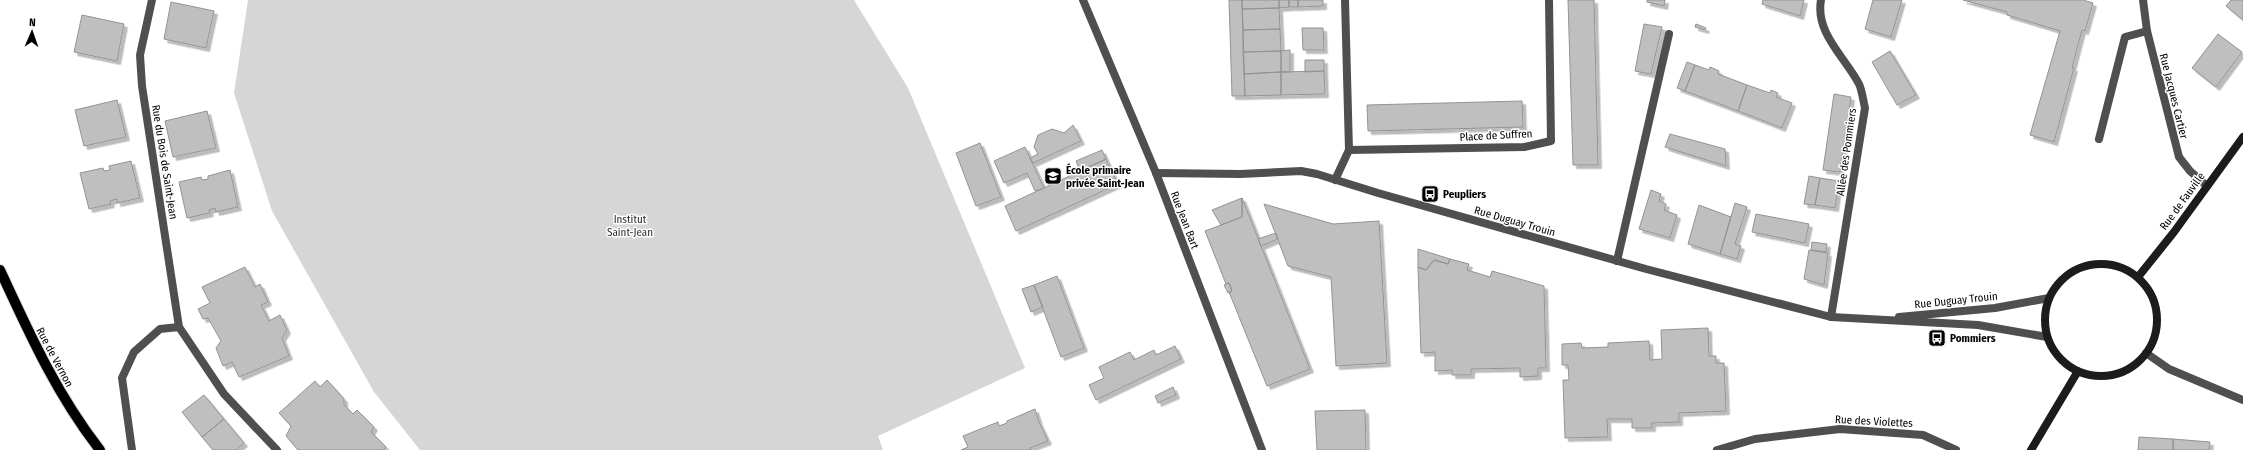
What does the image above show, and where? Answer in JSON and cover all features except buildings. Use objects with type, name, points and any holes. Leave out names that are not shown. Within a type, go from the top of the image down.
[{"type":"main road","name":"Rue de Fauville","points":[[2138,277],[2174,232],[2243,137]]},
{"type":"main road","points":[[2100,263],[2120,267],[2138,277],[2151,294],[2157,314],[2155,335],[2146,353],[2132,366],[2115,374],[2096,376],[2078,371],[2065,363],[2054,351],[2047,337],[2044,317],[2049,298],[2062,279],[2079,268],[2100,263]]},
{"type":"main road","name":"Rue de Vernon","points":[[0,270],[37,350],[60,392],[100,450]]},
{"type":"main road","points":[[2031,450],[2078,371]]},
{"type":"street","name":"Rue du Bois de Saint-Jean","points":[[152,0],[140,55],[142,86],[179,327],[224,394],[278,450]]},
{"type":"street","name":"Rue Jean Bart","points":[[1083,0],[1156,173],[1262,450]]},
{"type":"street","points":[[1335,180],[1349,150],[1345,0]]},
{"type":"street","name":"Place de Suffren","points":[[1349,150],[1524,146],[1551,140],[1549,0]]},
{"type":"street","name":"Allée des Pommiers","points":[[1821,0],[1820,8],[1827,36],[1859,85],[1864,108],[1831,317]]},
{"type":"street","name":"Rue Jacques Cartier","points":[[2143,0],[2147,31],[2179,157],[2190,171],[2207,186]]},
{"type":"street","points":[[2099,139],[2125,38],[2147,31]]},
{"type":"street","points":[[1617,261],[1669,34]]},
{"type":"street","name":"Rue Duguay Trouin","points":[[1156,173],[1240,174],[1301,172],[1317,174],[1617,261],[1831,317],[1978,325],[2047,337]]},
{"type":"street","name":"Rue Duguay Trouin","points":[[1864,319],[1995,308],[2049,298]]},
{"type":"street","points":[[132,450],[122,378],[134,352],[160,329],[179,327]]},
{"type":"street","points":[[2146,353],[2169,369],[2243,400]]},
{"type":"street","name":"Rue des Violettes","points":[[1717,450],[1755,439],[1840,429],[1923,435],[1956,450]]},
{"type":"green space","name":"Institut Saint-Jean","points":[[248,0],[854,0],[908,88],[1025,368],[878,436],[883,450],[420,450],[374,392],[272,211],[234,93]]},
{"type":"place","name":"École primaire privée Saint-Jean","points":[[1053,176]]},
{"type":"place","name":"Peupliers","points":[[1430,194]]},
{"type":"place","name":"Pommiers","points":[[1937,338]]}]
